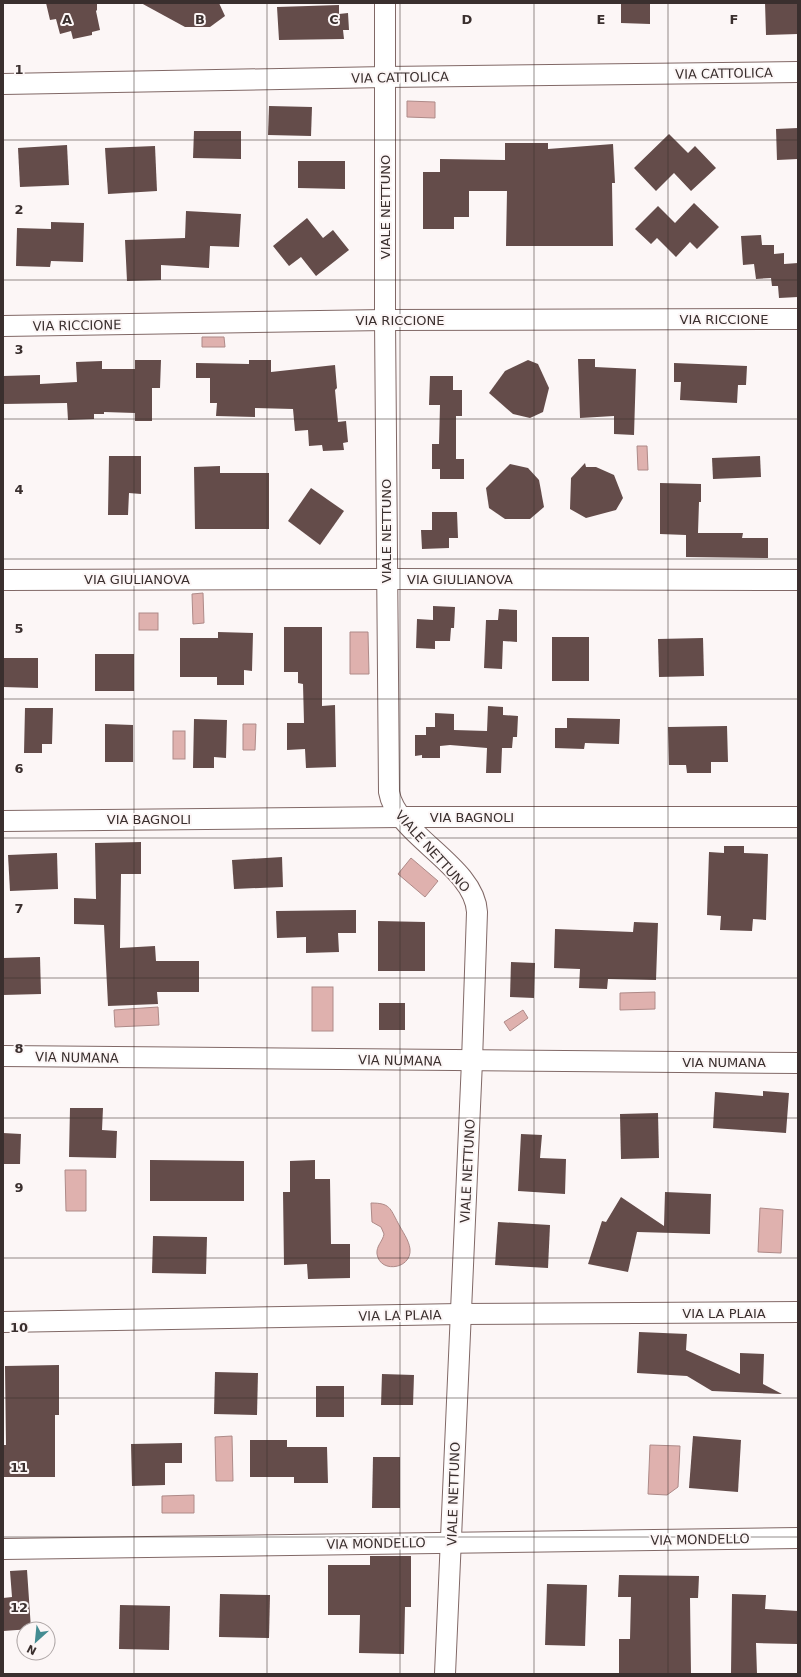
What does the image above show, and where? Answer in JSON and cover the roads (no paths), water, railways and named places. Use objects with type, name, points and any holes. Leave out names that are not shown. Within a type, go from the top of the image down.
[{"type":"street","name":"VIALE NETTUNO","points":[[385,3],[385,320],[389,792],[391,802],[401,817],[460,877],[475,902],[476,912],[472,1061],[445,1674]]},
{"type":"street","name":"VIA CATTOLICA","points":[[3,84],[386,77],[798,72]]},
{"type":"street","name":"VIA RICCIONE","points":[[3,326],[385,320],[798,319]]},
{"type":"street","name":"VIA GIULIANOVA","points":[[3,580],[387,578],[798,580]]},
{"type":"street","name":"VIA BAGNOLI","points":[[3,820],[401,817],[798,817]]},
{"type":"street","name":"VIA NUMANA","points":[[3,1056],[798,1063]]},
{"type":"street","name":"VIA LA PLAIA","points":[[3,1322],[460,1314],[798,1312]]},
{"type":"street","name":"VIA MONDELLO","points":[[3,1548],[798,1538]]}]
